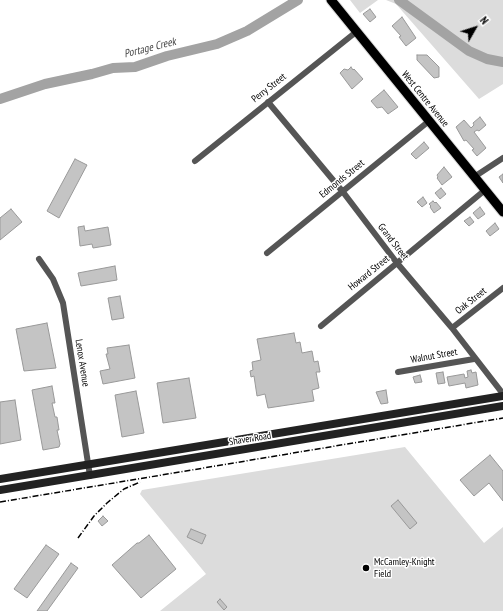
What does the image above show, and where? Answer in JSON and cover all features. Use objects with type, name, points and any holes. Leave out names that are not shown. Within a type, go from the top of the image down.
[{"type":"main road","name":"West Centre Avenue","points":[[331,0],[503,212]]},
{"type":"main road","name":"Shaver Road","points":[[0,479],[503,395]]},
{"type":"main road","name":"Shaver Road","points":[[0,490],[503,406]]},
{"type":"street","name":"Perry Street","points":[[195,161],[356,32]]},
{"type":"street","name":"Grand Street","points":[[268,102],[343,192],[397,263],[452,328],[474,359],[503,395]]},
{"type":"street","name":"Edmonds Street","points":[[267,253],[429,121]]},
{"type":"street","points":[[474,177],[503,158]]},
{"type":"street","name":"Howard Street","points":[[321,326],[485,190]]},
{"type":"street","name":"Lenox Avenue","points":[[39,259],[53,279],[63,303],[90,476]]},
{"type":"street","name":"Oak Street","points":[[452,328],[503,288]]},
{"type":"street","name":"Walnut Street","points":[[398,372],[474,359]]},
{"type":"shaded area","points":[[350,0],[378,0],[360,13]]},
{"type":"shaded area","points":[[386,0],[503,0],[503,84],[479,99],[396,4]]},
{"type":"shaded area","points":[[405,447],[484,543],[503,527],[503,611],[160,611],[206,574],[140,494],[142,490]]},
{"type":"building","points":[[370,9],[376,17],[370,22],[363,14]]},
{"type":"building","points":[[402,17],[416,38],[406,46],[399,37],[401,36],[392,26]]},
{"type":"building","points":[[417,55],[427,55],[439,67],[439,77],[434,78],[417,60]]},
{"type":"building","points":[[351,67],[363,79],[352,89],[340,73],[344,69],[348,70]]},
{"type":"building","points":[[384,90],[398,107],[388,114],[382,107],[377,108],[371,101]]},
{"type":"building","points":[[480,117],[486,125],[479,131],[477,130],[474,132],[486,148],[477,156],[472,150],[474,149],[466,140],[464,141],[456,127],[464,120],[471,128],[474,125],[473,123]]},
{"type":"building","points":[[424,142],[429,148],[416,159],[411,154]]},
{"type":"building","points":[[75,159],[87,165],[59,218],[47,211]]},
{"type":"building","points":[[444,167],[452,177],[442,185],[437,178],[437,175]]},
{"type":"building","points":[[503,174],[503,183],[499,177]]},
{"type":"building","points":[[441,188],[446,194],[440,199],[435,193]]},
{"type":"building","points":[[423,197],[427,203],[422,207],[417,202]]},
{"type":"building","points":[[433,201],[435,203],[436,202],[441,208],[434,213],[429,204]]},
{"type":"building","points":[[480,207],[485,214],[478,219],[473,213]]},
{"type":"building","points":[[11,209],[22,222],[0,240],[0,218]]},
{"type":"building","points":[[470,217],[474,222],[469,226],[464,221]]},
{"type":"building","points":[[495,223],[499,229],[490,236],[486,231]]},
{"type":"building","points":[[84,226],[85,231],[108,227],[111,245],[93,248],[92,244],[80,246],[78,227]]},
{"type":"building","points":[[115,266],[117,280],[81,286],[78,273]]},
{"type":"building","points":[[120,296],[124,318],[112,320],[108,298]]},
{"type":"building","points":[[47,323],[56,368],[24,371],[16,329]]},
{"type":"building","points":[[294,333],[296,343],[300,342],[302,353],[312,351],[314,362],[318,361],[320,372],[316,372],[319,388],[312,390],[314,401],[268,408],[265,394],[257,396],[254,376],[251,377],[250,371],[253,370],[252,362],[261,360],[257,339]]},
{"type":"building","points":[[129,345],[135,378],[103,384],[100,371],[110,369],[106,354],[108,354],[107,348]]},
{"type":"building","points":[[471,370],[472,373],[476,372],[478,385],[466,388],[465,383],[449,386],[447,377],[464,374],[465,378],[468,377],[467,371]]},
{"type":"building","points":[[443,372],[445,383],[438,384],[436,373]]},
{"type":"building","points":[[420,375],[422,382],[415,383],[413,377]]},
{"type":"building","points":[[189,378],[196,418],[163,423],[157,383]]},
{"type":"building","points":[[52,386],[55,403],[52,403],[55,417],[57,417],[59,430],[57,430],[60,444],[59,447],[43,450],[32,390]]},
{"type":"building","points":[[386,390],[388,403],[381,404],[376,392]]},
{"type":"building","points":[[136,391],[144,433],[122,437],[115,395]]},
{"type":"building","points":[[15,400],[21,440],[0,444],[0,402]]},
{"type":"building","points":[[490,455],[503,471],[503,501],[489,483],[474,496],[460,480]]},
{"type":"building","points":[[398,500],[417,523],[410,529],[391,506]]},
{"type":"building","points":[[103,516],[108,521],[102,526],[98,521]]},
{"type":"building","points":[[191,529],[206,535],[202,544],[187,537]]},
{"type":"building","points":[[149,535],[176,569],[141,598],[112,565],[137,543]]},
{"type":"building","points":[[46,545],[59,554],[27,598],[14,589]]},
{"type":"building","points":[[71,563],[78,568],[47,611],[37,611]]},
{"type":"building","points":[[220,599],[227,607],[224,610],[217,602]]},
{"type":"waterway","name":"Portage Creek","points":[[0,99],[45,84],[113,68],[135,67],[167,56],[217,44],[247,31],[298,0]]},
{"type":"waterway","name":"Portage Creek","points":[[399,0],[469,51],[487,59],[503,62]]},
{"type":"railway","points":[[0,502],[503,418]]},
{"type":"railway","points":[[78,538],[94,516],[107,503],[124,489],[140,482]]},
{"type":"place","name":"McCamley-Knight Field","points":[[366,568]]}]
